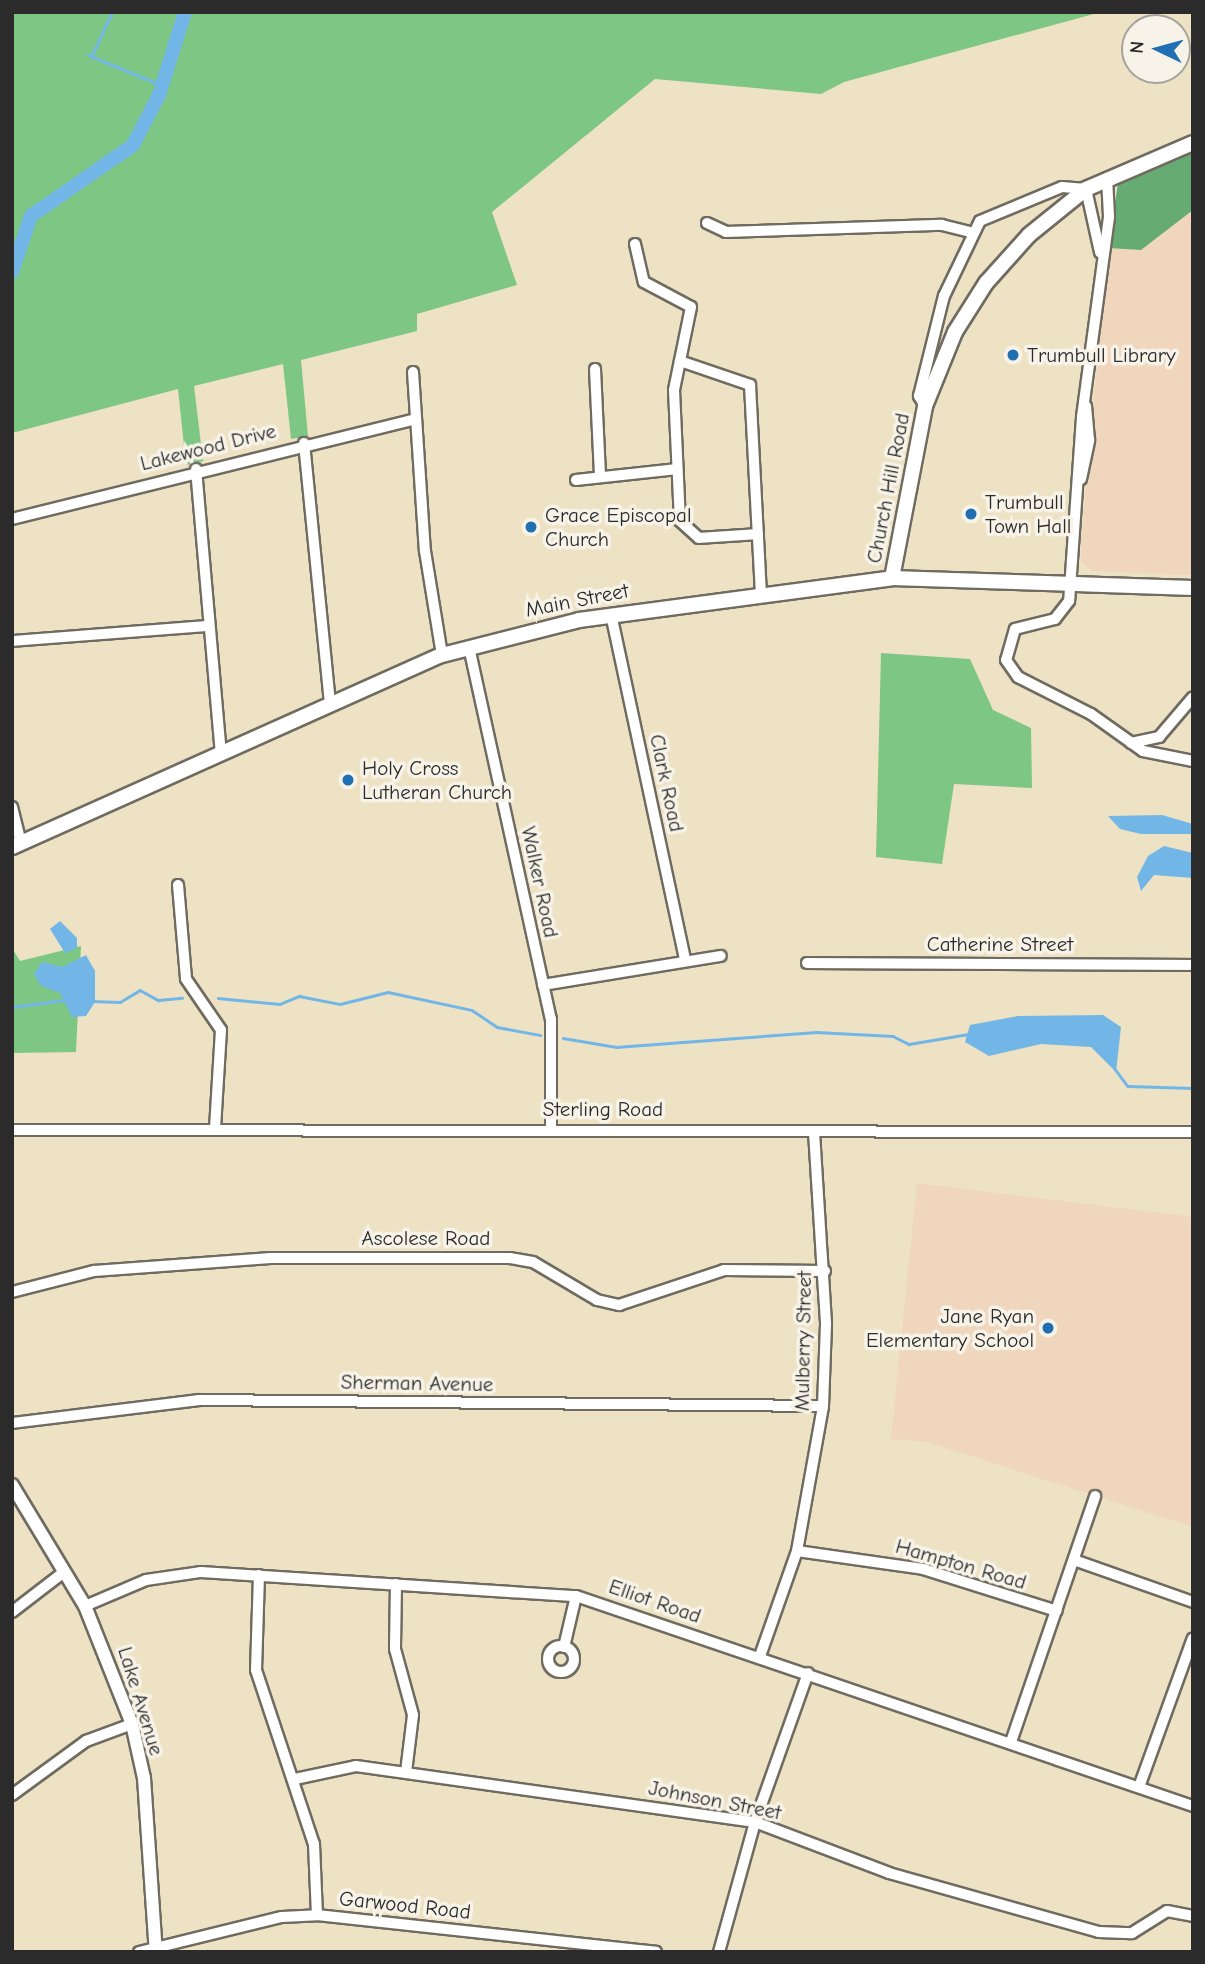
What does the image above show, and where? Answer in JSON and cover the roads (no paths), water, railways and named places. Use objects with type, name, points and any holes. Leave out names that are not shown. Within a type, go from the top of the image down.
[{"type":"main road","name":"Church Hill Road","points":[[892,578],[925,406],[955,332],[986,283],[1029,235],[1086,189],[1193,143]]},
{"type":"main road","name":"Main Street","points":[[17,845],[330,702],[442,655],[611,614],[892,578],[1193,588]]},
{"type":"street","points":[[1107,178],[1109,216],[1100,253],[1072,585],[1061,615],[1015,629],[1006,660],[1018,677],[1131,743],[1193,761]]},
{"type":"street","name":"Church Hill Road","points":[[925,406],[919,396],[924,369],[944,296],[971,232],[1027,198],[1062,187],[1086,189]]},
{"type":"street","points":[[1086,189],[1100,253]]},
{"type":"street","points":[[707,223],[726,232],[942,225],[971,232]]},
{"type":"street","points":[[635,244],[645,282],[691,307],[674,390],[680,521],[699,538],[758,534]]},
{"type":"street","points":[[680,360],[750,385],[761,593]]},
{"type":"street","points":[[595,369],[600,477]]},
{"type":"street","points":[[413,372],[430,592],[442,655]]},
{"type":"street","name":"Lakewood Drive","points":[[12,519],[196,469],[415,419]]},
{"type":"street","points":[[304,443],[330,702]]},
{"type":"street","points":[[196,469],[221,753]]},
{"type":"street","points":[[576,480],[677,469]]},
{"type":"street","name":"Clark Road","points":[[611,614],[685,960]]},
{"type":"street","points":[[12,641],[208,626]]},
{"type":"street","name":"Walker Road","points":[[469,647],[553,1041],[551,1128]]},
{"type":"street","points":[[1131,743],[1159,737],[1193,697]]},
{"type":"street","points":[[12,807],[17,845]]},
{"type":"street","points":[[178,885],[186,979],[221,1030],[215,1128]]},
{"type":"street","points":[[543,985],[721,956]]},
{"type":"street","name":"Catherine Street","points":[[807,963],[1193,965]]},
{"type":"street","name":"Sterling Road","points":[[12,1130],[551,1128],[1193,1132]]},
{"type":"street","name":"Mulberry Street","points":[[797,1551],[823,1406],[825,1271],[814,1130]]},
{"type":"street","name":"Ascolese Road","points":[[12,1292],[87,1272],[271,1258],[510,1258],[533,1262],[597,1300],[619,1305],[724,1270],[825,1271]]},
{"type":"street","name":"Sherman Avenue","points":[[12,1423],[199,1400],[823,1406]]},
{"type":"street","name":"Lake Avenue","points":[[12,1485],[85,1606],[132,1724],[144,1778],[154,1949]]},
{"type":"street","points":[[1011,1742],[1095,1496]]},
{"type":"street","points":[[760,1656],[797,1551]]},
{"type":"street","name":"Hampton Road","points":[[797,1551],[923,1569],[1057,1611]]},
{"type":"street","points":[[1074,1560],[1193,1602]]},
{"type":"street","points":[[12,1612],[64,1572]]},
{"type":"street","name":"Elliot Road","points":[[85,1606],[171,1574],[259,1575],[576,1596],[760,1656],[1193,1806]]},
{"type":"street","points":[[259,1575],[256,1670],[295,1779],[314,1844],[317,1915]]},
{"type":"street","points":[[396,1584],[395,1648],[413,1716],[406,1772]]},
{"type":"street","points":[[564,1647],[576,1596]]},
{"type":"street","points":[[1139,1787],[1193,1638]]},
{"type":"street","points":[[719,1952],[755,1822],[808,1673]]},
{"type":"street","points":[[12,1795],[86,1741],[132,1724]]},
{"type":"street","name":"Johnson Street","points":[[295,1779],[356,1766],[755,1822],[889,1873],[1099,1931],[1132,1933],[1167,1911],[1193,1916]]},
{"type":"street","name":"Garwood Road","points":[[139,1952],[282,1917],[317,1915],[656,1952]]},
{"type":"water","points":[[1162,815],[1193,824],[1193,834],[1141,834],[1120,829],[1108,816]]},
{"type":"water","points":[[1164,846],[1193,853],[1193,878],[1154,875],[1141,891],[1137,877],[1148,856]]},
{"type":"water","points":[[60,921],[77,938],[77,948],[65,953],[50,929]]},
{"type":"water","points":[[86,955],[95,971],[95,1002],[86,1016],[72,1017],[60,993],[41,986],[34,974],[42,962],[62,967]]},
{"type":"water","points":[[1103,1015],[1121,1027],[1116,1072],[1091,1047],[1041,1044],[989,1056],[965,1042],[970,1025],[1018,1016]]},
{"type":"waterway","points":[[92,55],[112,12]]},
{"type":"waterway","points":[[12,272],[31,216],[133,145],[159,95],[185,12]]},
{"type":"waterway","points":[[88,55],[161,85]]},
{"type":"waterway","points":[[91,1001],[120,1002],[140,990],[158,1000],[182,998]]},
{"type":"waterway","points":[[218,998],[280,1004],[299,996],[340,1004],[388,992],[472,1010],[497,1027],[540,1035]]},
{"type":"waterway","points":[[12,1007],[64,1000]]},
{"type":"waterway","points":[[563,1038],[616,1047],[816,1032],[893,1036],[909,1044],[968,1034]]},
{"type":"waterway","points":[[1115,1069],[1128,1086],[1193,1088]]},
{"type":"place","name":"Trumbull Library","points":[[1013,355]]},
{"type":"place","name":"Trumbull Town Hall","points":[[971,514]]},
{"type":"place","name":"Grace Episcopal Church","points":[[531,527]]},
{"type":"place","name":"Holy Cross Lutheran Church","points":[[348,780]]},
{"type":"place","name":"Jane Ryan Elementary School","points":[[1048,1328]]}]
